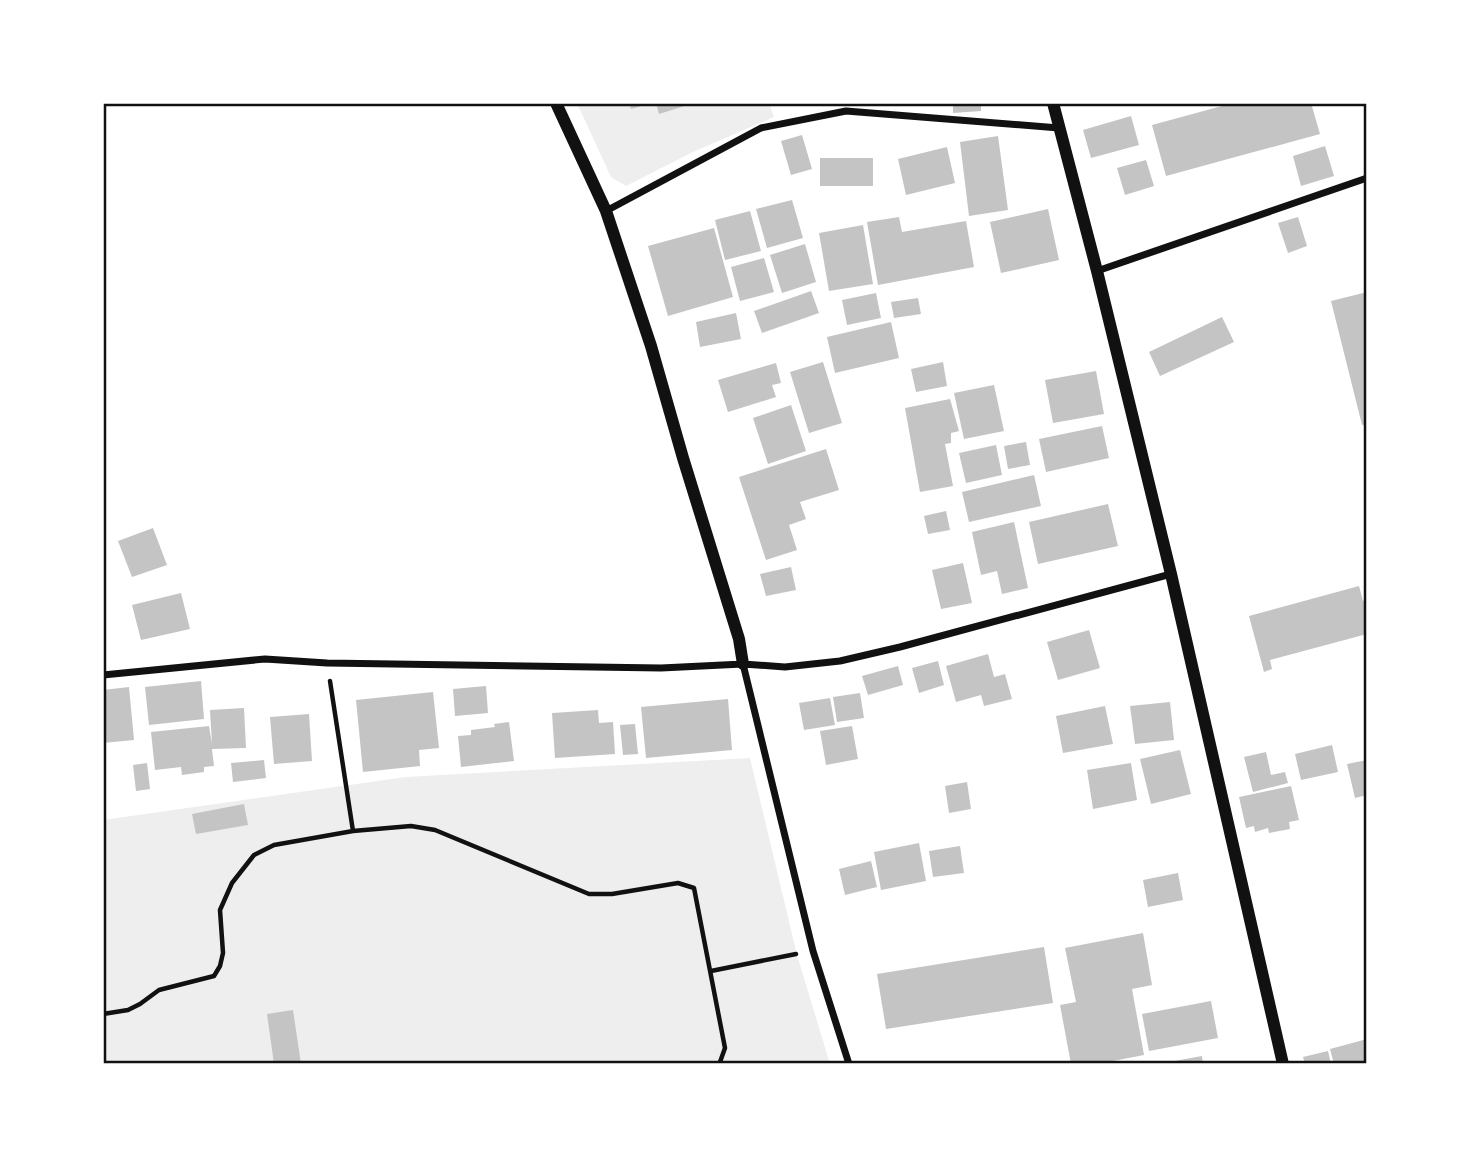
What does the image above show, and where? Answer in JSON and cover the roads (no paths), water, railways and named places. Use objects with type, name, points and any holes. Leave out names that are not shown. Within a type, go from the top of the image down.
[{"type":"street","points":[[556,103],[606,211],[651,346],[739,639],[813,951],[849,1064]]},
{"type":"street","points":[[1053,103],[1171,574],[1283,1064]]},
{"type":"street","points":[[606,211],[761,128],[846,111],[1059,128]]},
{"type":"street","points":[[1097,271],[1367,178]]},
{"type":"street","points":[[103,675],[265,659],[327,663],[661,668],[743,664],[785,667],[840,661],[900,647],[1171,574]]}]
